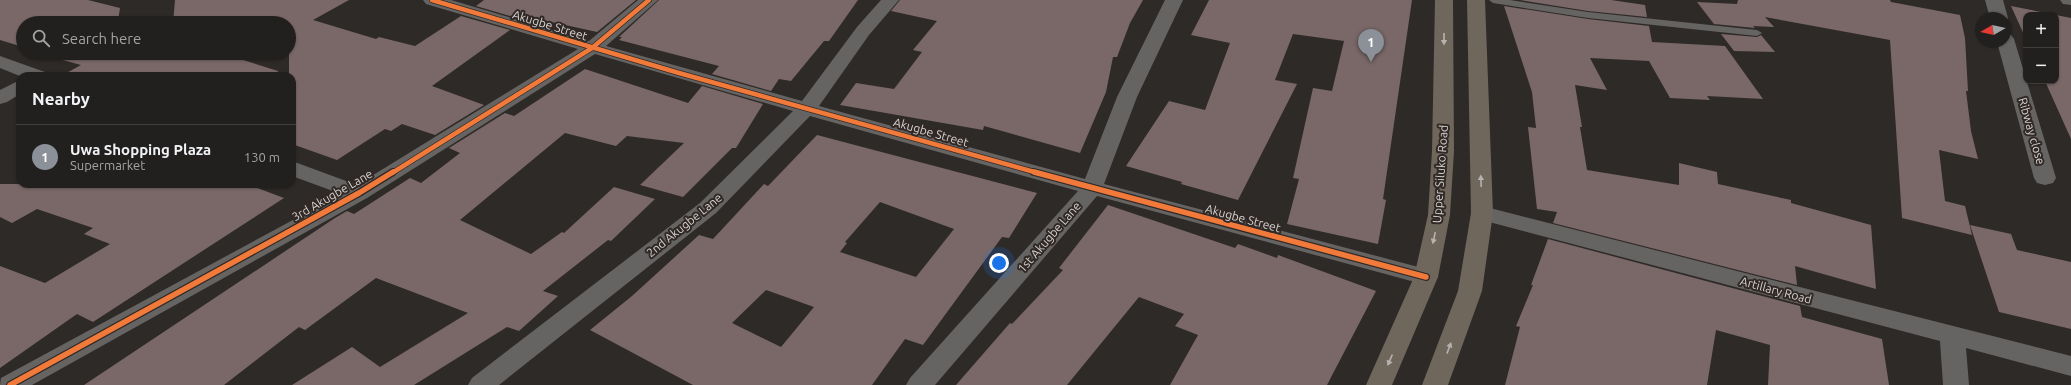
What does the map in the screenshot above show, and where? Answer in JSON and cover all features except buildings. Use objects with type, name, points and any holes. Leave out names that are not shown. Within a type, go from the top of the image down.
[{"type":"main road","name":"Upper Siluko Road","points":[[1379,385],[1426,276],[1439,215],[1442,167],[1444,0]]},
{"type":"main road","points":[[1435,385],[1470,291],[1482,213],[1476,0]]},
{"type":"street","name":"Akugbe Street","points":[[432,0],[592,48],[1092,188],[1426,276]]},
{"type":"street","name":"3rd Akugbe Lane","points":[[7,382],[359,193],[592,48],[649,0]]},
{"type":"street","name":"2nd Akugbe Lane","points":[[481,385],[708,208],[807,108],[863,31],[890,0]]},
{"type":"street","name":"1st Akugbe Lane","points":[[919,385],[1092,188],[1127,97],[1174,0]]},
{"type":"street","points":[[1994,0],[1997,12]]},
{"type":"street","name":"Ribway close","points":[[2008,48],[2046,178]]},
{"type":"street","points":[[0,62],[27,72]]},
{"type":"street","points":[[0,98],[16,88]]},
{"type":"street","points":[[296,169],[359,193]]},
{"type":"street","name":"Artillary Road","points":[[1482,213],[2071,366]]},
{"type":"street","points":[[1952,336],[1956,385]]},
{"type":"lane","points":[[1493,0],[1588,15],[1757,33]]},
{"type":"cycle path","points":[[432,0],[679,73],[928,143],[1426,277]]},
{"type":"cycle path","points":[[10,385],[359,193],[592,48],[649,0]]},
{"type":"place","name":"Uwa Shopping Plaza","points":[[1371,62]]}]
